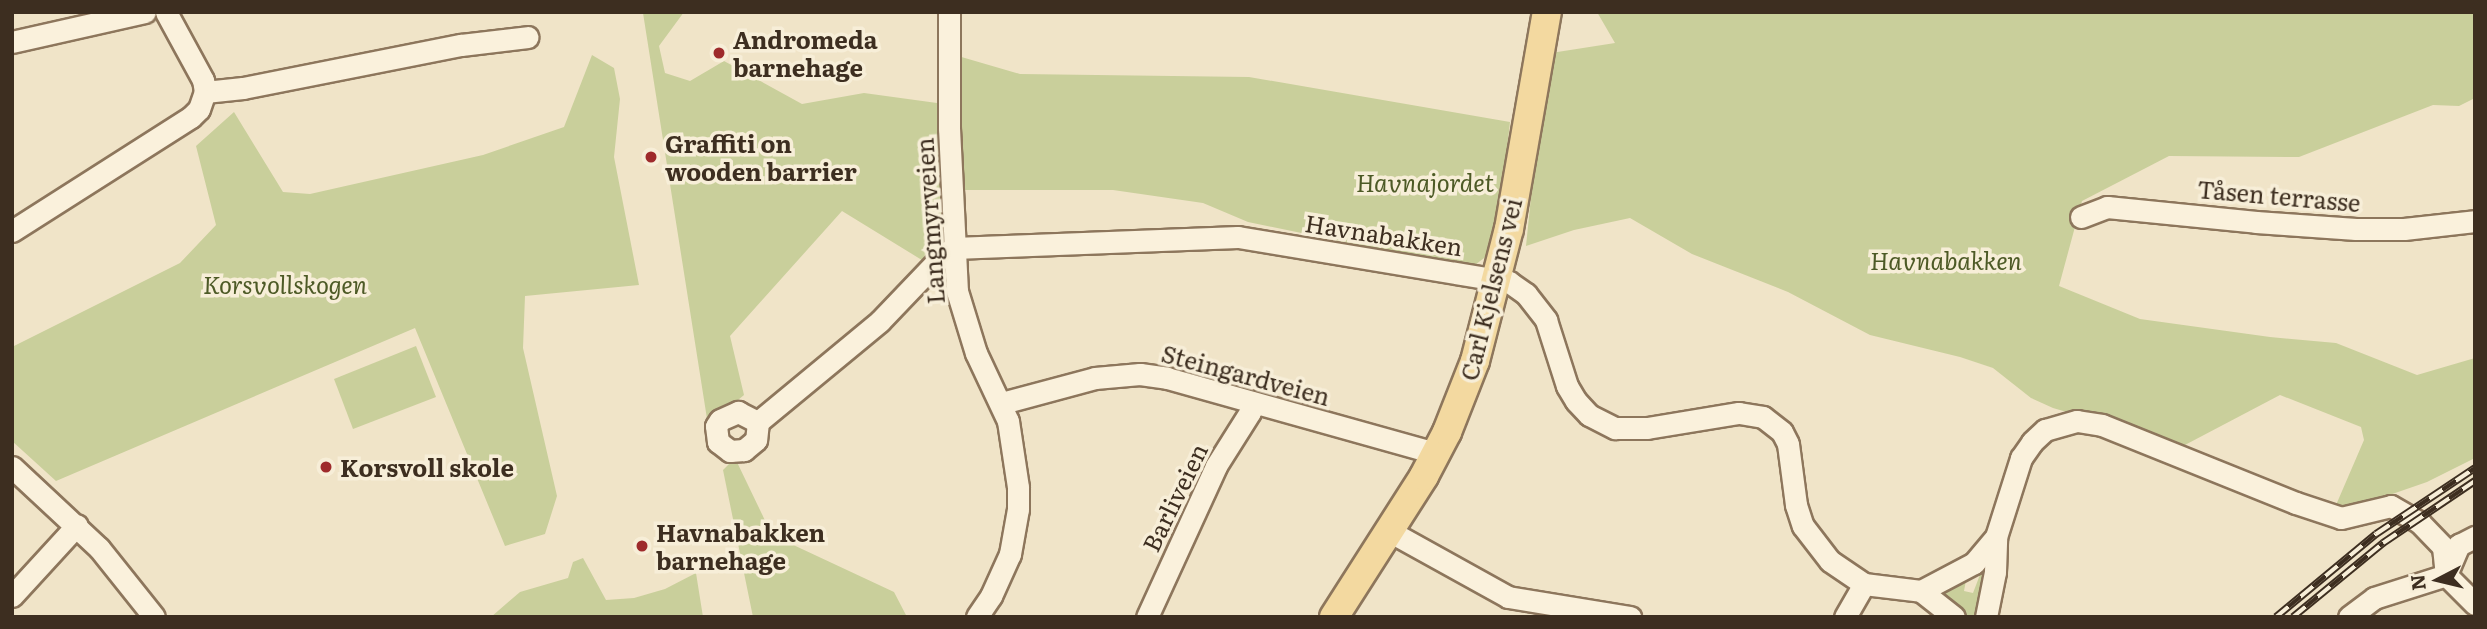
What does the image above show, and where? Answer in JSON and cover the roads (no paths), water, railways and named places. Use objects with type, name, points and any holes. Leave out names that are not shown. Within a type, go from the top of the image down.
[{"type":"main road","name":"Carl Kjelsens vei","points":[[1334,617],[1436,453],[1475,361],[1498,279],[1547,12]]},
{"type":"street","points":[[12,42],[145,12]]},
{"type":"street","points":[[12,231],[191,117],[199,109],[205,92],[198,66],[166,12]]},
{"type":"street","name":"Langmyrveien","points":[[948,12],[948,128],[954,248],[961,310],[976,352],[1002,403],[1013,439],[1018,509],[1010,554],[991,596],[977,617]]},
{"type":"street","points":[[205,92],[243,88],[461,45],[528,37]]},
{"type":"street","name":"Tåsen terrasse","points":[[2081,217],[2107,207],[2356,229],[2404,229],[2475,221]]},
{"type":"street","name":"Havnabakken","points":[[954,248],[1238,237],[1498,279],[1516,287],[1535,304],[1546,320],[1567,386],[1589,415],[1604,423],[1631,429],[1739,413],[1751,413],[1773,423],[1788,444],[1796,505],[1803,526],[1830,561],[1864,584],[1921,591]]},
{"type":"street","points":[[758,422],[880,321],[944,254],[954,248]]},
{"type":"street","name":"Steingardveien","points":[[1002,403],[1068,384],[1121,374],[1167,378],[1436,453]]},
{"type":"street","name":"Barliveien","points":[[1147,617],[1216,466],[1250,412],[1253,402]]},
{"type":"street","points":[[1986,617],[1995,572],[1996,537],[2021,458],[2045,430],[2077,421],[2102,425],[2296,503],[2341,518],[2391,506],[2420,523],[2442,547],[2446,575],[2475,604]]},
{"type":"street","points":[[12,467],[77,525],[120,570],[154,617]]},
{"type":"street","points":[[12,596],[77,525]]},
{"type":"street","points":[[1389,531],[1507,597],[1630,617]]},
{"type":"street","points":[[1955,617],[1921,591],[1974,563],[1996,537]]},
{"type":"street","points":[[2349,617],[2374,598],[2446,575],[2459,545],[2475,537]]},
{"type":"street","points":[[1845,617],[1864,584]]},
{"type":"railway","points":[[2276,617],[2376,534],[2475,468]]},
{"type":"railway","points":[[2293,617],[2383,543],[2475,481]]},
{"type":"place","name":"Andromeda barnehage","points":[[719,53]]},
{"type":"place","name":"Graffiti on wooden barrier","points":[[651,157]]},
{"type":"place","name":"Korsvoll skole","points":[[326,467]]},
{"type":"place","name":"Havnabakken barnehage","points":[[642,546]]},
{"type":"park label","name":"Havnajordet","points":[[1425,182]]},
{"type":"park label","name":"Korsvollskogen","points":[[285,284]]}]
